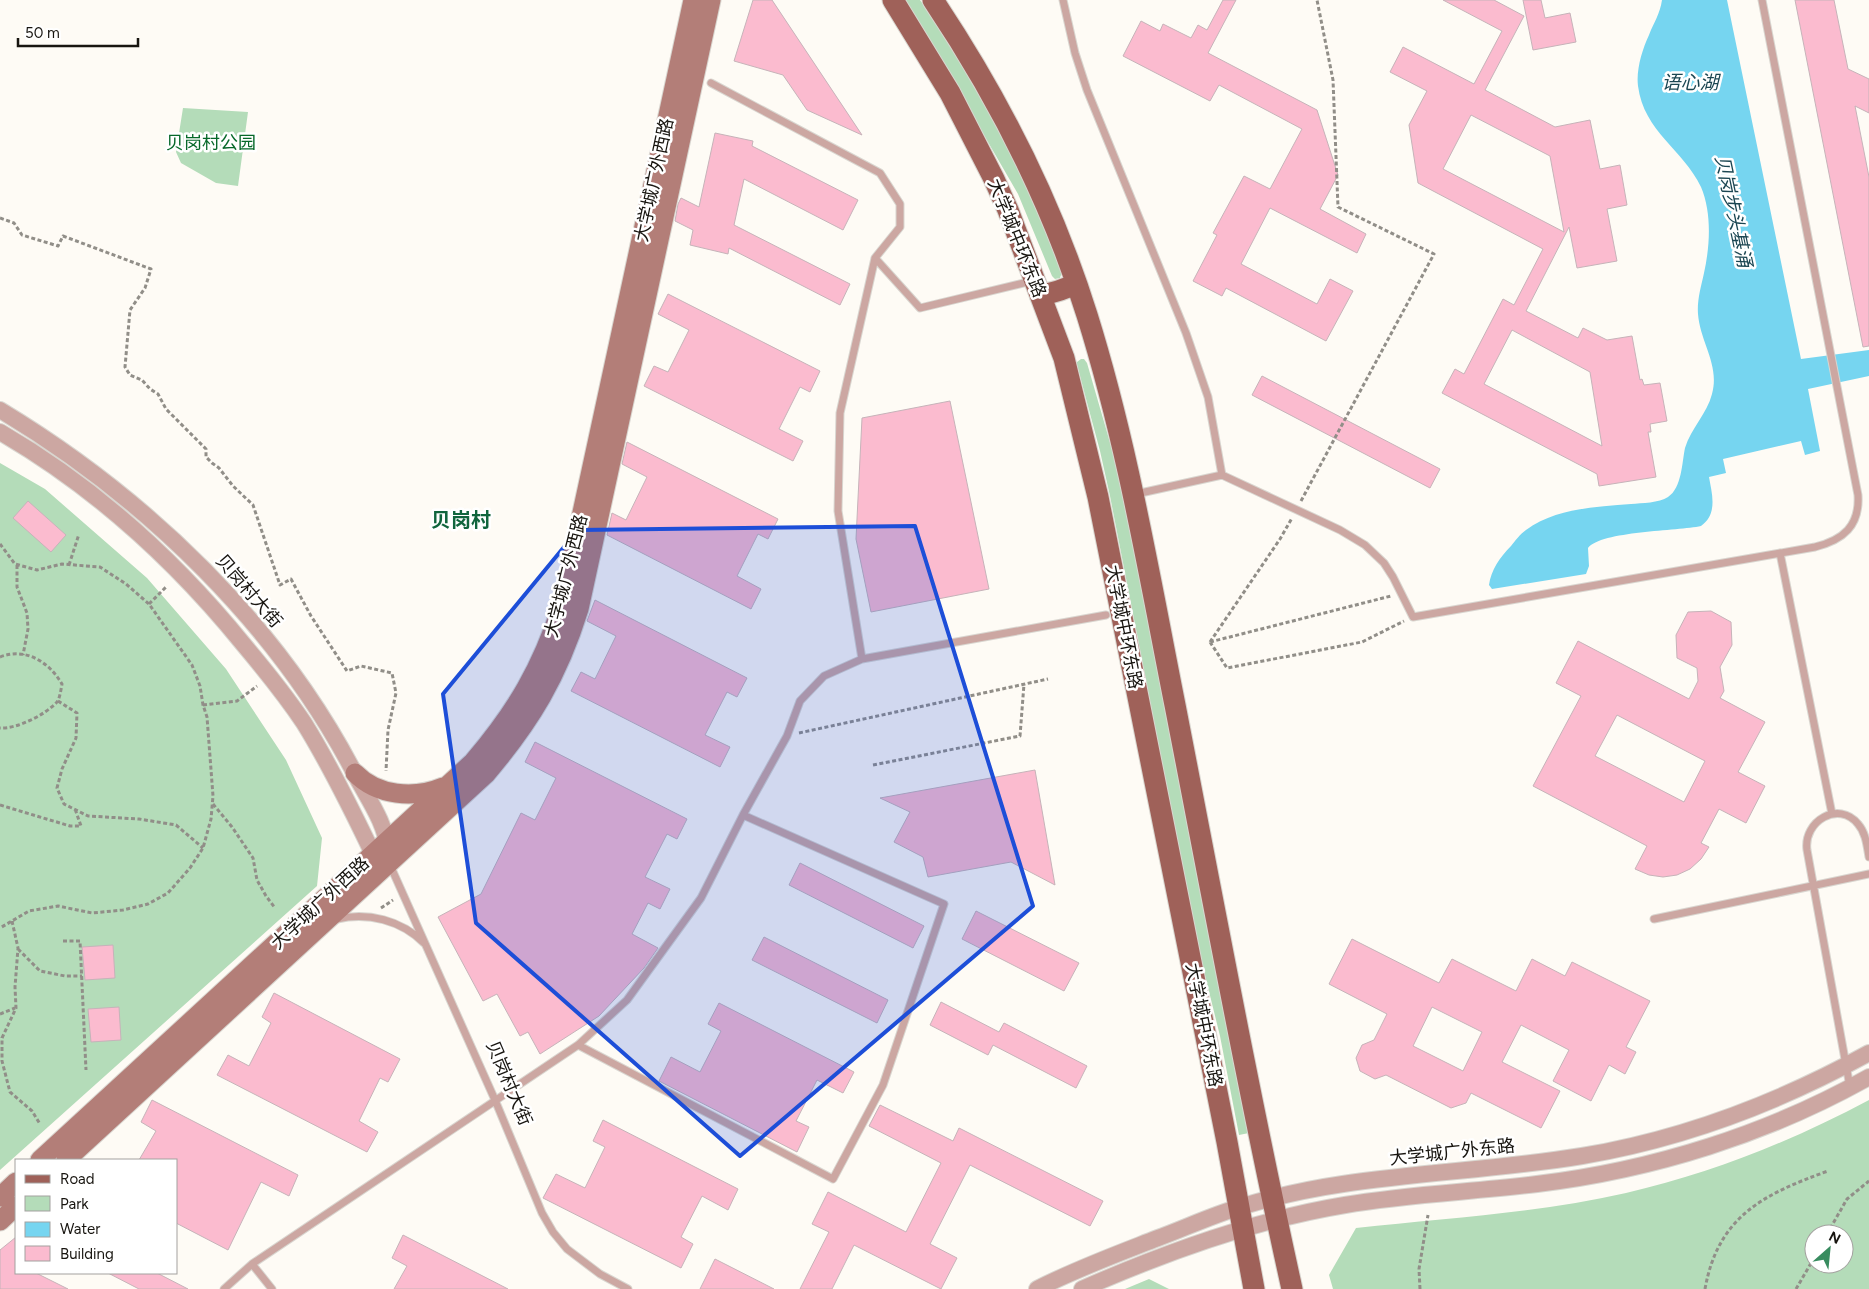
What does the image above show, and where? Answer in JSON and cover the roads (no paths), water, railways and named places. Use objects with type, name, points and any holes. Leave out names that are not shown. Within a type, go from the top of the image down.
[{"type":"main road","name":"大学城广外西路","points":[[67,1159],[318,928],[381,858],[388,840],[473,762],[495,736],[526,690],[546,651],[562,605],[693,0]]},
{"type":"main road","name":"大学城广外西路","points":[[41,1159],[381,858],[480,779],[509,747],[542,699],[569,640],[579,609],[711,0]]},
{"type":"main road","name":"大学城中环东路","points":[[893,0],[950,93],[971,132],[1008,210],[1062,352],[1088,449],[1100,505],[1254,1289]]},
{"type":"main road","name":"大学城中环东路","points":[[933,0],[981,77],[1012,132],[1040,193],[1076,283],[1095,342],[1134,494],[1292,1289]]},
{"type":"main road","points":[[1038,288],[1054,294],[1076,283]]},
{"type":"main road","points":[[1062,352],[1072,346],[1095,342]]},
{"type":"main road","points":[[355,772],[366,783],[396,793],[427,792],[450,783]]},
{"type":"main road","points":[[0,1197],[15,1183]]},
{"type":"main road","points":[[0,1222],[15,1207]]},
{"type":"street","name":"贝岗村大街","points":[[0,410],[34,430],[95,473],[137,507],[184,548],[240,609],[277,654],[329,728],[355,772],[388,840]]},
{"type":"street","name":"贝岗村大街","points":[[0,432],[54,466],[126,521],[191,583],[265,670],[303,723],[381,858]]},
{"type":"street","name":"大学城广外东路","points":[[1037,1289],[1119,1254],[1239,1208],[1273,1199],[1342,1184],[1535,1163],[1626,1147],[1688,1130],[1751,1109],[1791,1093],[1869,1053]]},
{"type":"street","points":[[1082,1289],[1220,1234],[1277,1220],[1346,1205],[1538,1184],[1631,1168],[1685,1153],[1799,1113],[1869,1077]]},
{"type":"lane","points":[[1063,0],[1075,53],[1087,90],[1199,368],[1208,397],[1222,475]]},
{"type":"lane","points":[[1134,494],[1222,475],[1340,530],[1365,545],[1384,563],[1403,593],[1414,617],[1823,545],[1838,538],[1852,525],[1858,506],[1856,489],[1762,0]]},
{"type":"lane","points":[[710,83],[880,173],[900,204],[900,227],[875,258],[840,413],[838,511],[862,660]]},
{"type":"lane","points":[[875,258],[920,308],[1038,288]]},
{"type":"lane","points":[[1780,553],[1832,814]]},
{"type":"lane","points":[[224,1289],[252,1264],[578,1044],[627,1000],[701,898],[743,815],[787,736],[800,701],[824,676],[862,660],[1106,615]]},
{"type":"lane","points":[[1850,1087],[1807,845],[1811,828],[1817,821],[1832,814],[1848,816],[1859,825],[1863,832],[1869,857]]},
{"type":"lane","points":[[578,1044],[832,1179],[883,1085],[944,904],[743,815]]},
{"type":"lane","name":"贝岗村大街","points":[[381,858],[428,947],[542,1213],[566,1249],[580,1260],[628,1289]]},
{"type":"lane","points":[[1654,919],[1869,874]]},
{"type":"lane","points":[[318,928],[329,922],[346,917],[367,916],[381,919],[409,931],[428,947]]},
{"type":"lane","points":[[252,1264],[272,1289]]},
{"type":"water","name":"语心湖","points":[[1662,0],[1727,0],[1801,359],[1869,350],[1869,376],[1808,389],[1820,451],[1805,455],[1801,441],[1723,459],[1726,473],[1709,477],[1712,510],[1710,516],[1701,526],[1608,538],[1596,542],[1588,548],[1589,566],[1586,574],[1492,589],[1489,585],[1490,579],[1500,559],[1522,533],[1538,523],[1563,513],[1604,506],[1650,502],[1668,497],[1673,493],[1679,481],[1685,448],[1710,401],[1714,383],[1712,363],[1702,334],[1698,314],[1709,241],[1705,197],[1693,174],[1648,116],[1638,86],[1638,73],[1642,54]]},
{"type":"district","name":"贝岗村","points":[[461,520]]},
{"type":"park label","name":"贝岗村公园","points":[[211,143]]},
{"type":"water label","name":"贝岗步头基涌","points":[[1734,211]]}]
